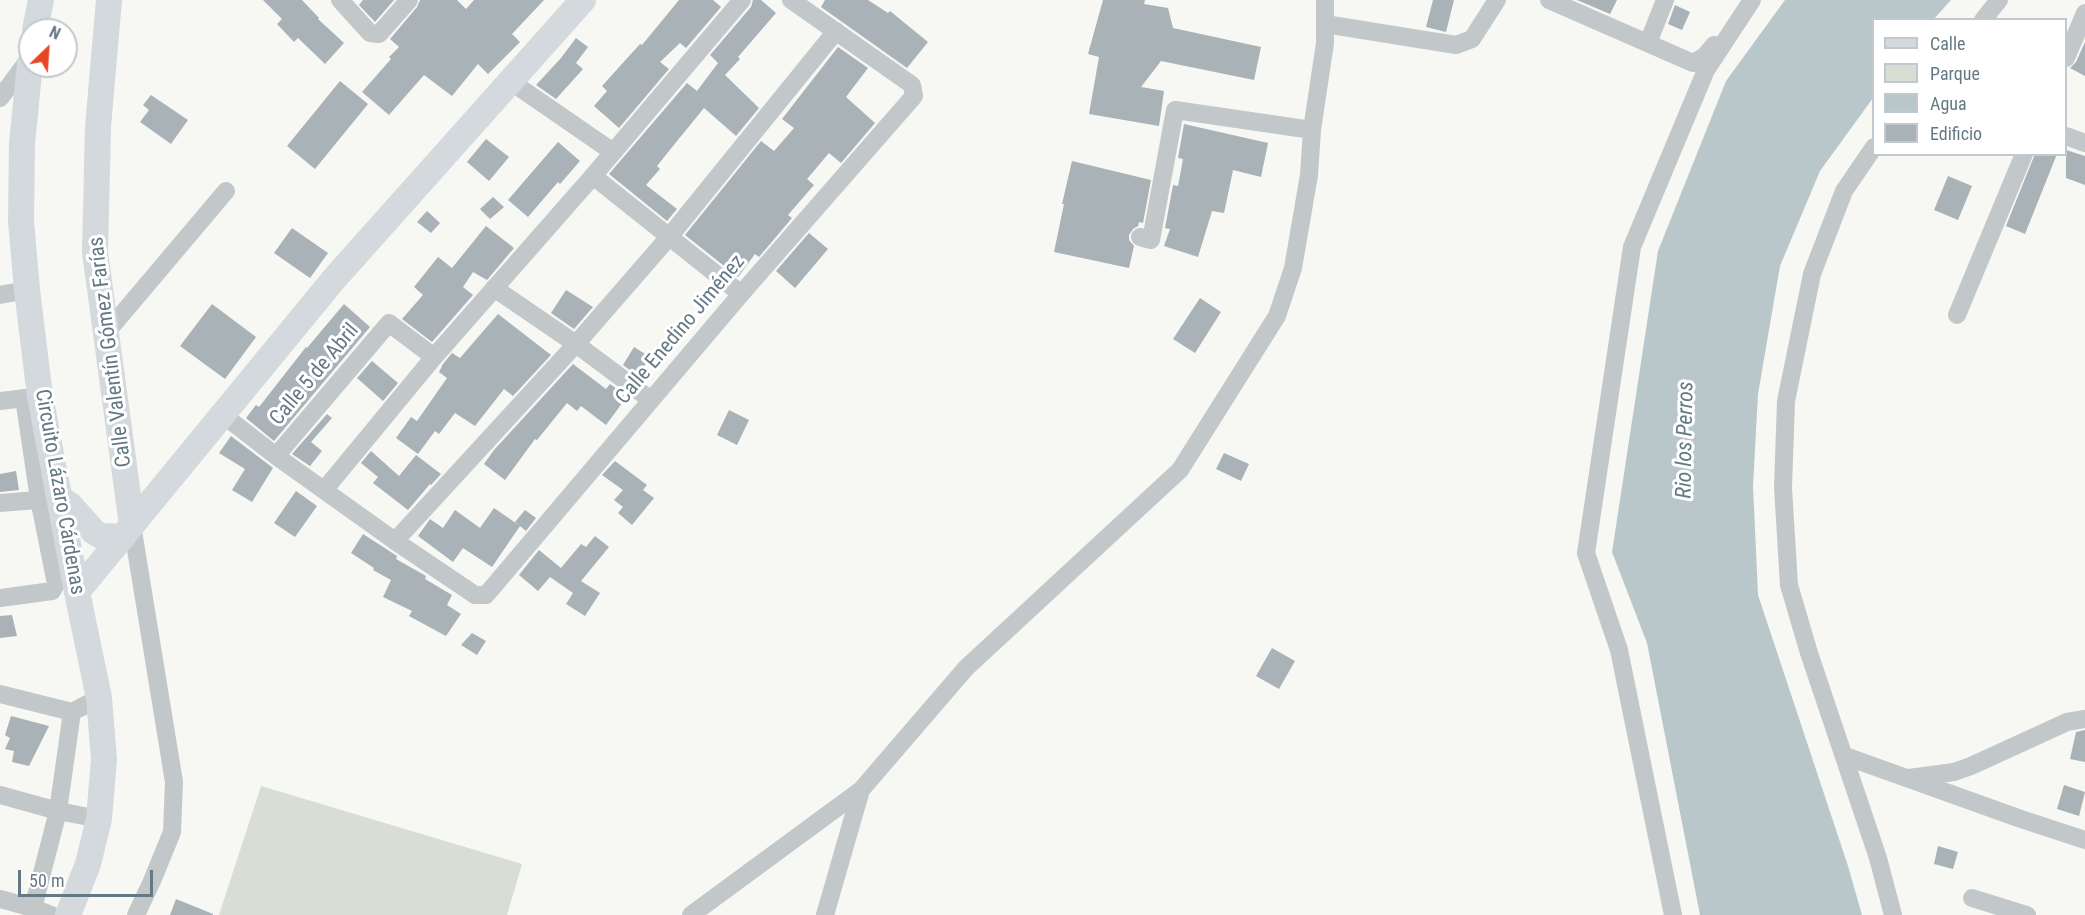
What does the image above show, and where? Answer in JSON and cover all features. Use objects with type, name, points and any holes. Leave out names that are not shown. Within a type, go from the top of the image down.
[{"type":"street","points":[[37,18],[41,0]]},
{"type":"street","name":"Calle Valentín Gómez Farías","points":[[109,0],[98,127],[95,252],[128,531]]},
{"type":"street","points":[[340,0],[370,33],[380,34],[410,0]]},
{"type":"street","points":[[0,598],[65,591],[128,531],[334,279],[583,0]]},
{"type":"street","points":[[325,489],[434,357],[742,0]]},
{"type":"street","points":[[222,414],[276,456],[395,541],[576,344],[669,237],[836,31],[791,0]]},
{"type":"street","points":[[691,915],[861,790],[966,668],[1180,470],[1278,316],[1293,268],[1309,175],[1312,130],[1325,43],[1325,0]]},
{"type":"street","points":[[1325,24],[1456,45],[1472,39],[1497,0]]},
{"type":"street","points":[[1549,0],[1693,63],[1706,56],[1746,0]]},
{"type":"street","points":[[1648,43],[1665,0]]},
{"type":"street","points":[[1673,915],[1619,650],[1586,553],[1632,247],[1706,70],[1752,0]]},
{"type":"street","points":[[1985,18],[1999,0]]},
{"type":"street","points":[[2067,56],[2085,13]]},
{"type":"street","name":"Calle Enedino Jiménez","points":[[395,541],[475,595],[486,595],[741,294],[914,96],[912,84],[836,31]]},
{"type":"street","points":[[0,98],[18,74]]},
{"type":"street","name":"Circuito Lázaro Cárdenas","points":[[29,78],[22,144],[21,221],[32,397],[65,591],[99,698],[104,759],[99,819],[88,864],[68,915]]},
{"type":"street","points":[[510,81],[613,152]]},
{"type":"street","points":[[1140,237],[1151,240],[1175,110],[1312,130]]},
{"type":"street","points":[[2067,136],[2085,143]]},
{"type":"street","points":[[1872,150],[1844,191],[1812,274],[1786,401],[1783,488],[1789,585],[1809,654],[1878,858],[1893,915]]},
{"type":"street","points":[[1957,315],[2023,156]]},
{"type":"street","points":[[592,176],[741,294]]},
{"type":"street","points":[[106,333],[226,191]]},
{"type":"street","points":[[494,288],[576,344],[651,400]]},
{"type":"street","points":[[0,295],[27,290]]},
{"type":"street","name":"Calle 5 de Abril","points":[[276,456],[389,323],[434,357]]},
{"type":"street","points":[[0,401],[32,397]]},
{"type":"street","points":[[0,503],[49,499],[70,505],[94,532],[101,536],[128,531]]},
{"type":"street","points":[[128,531],[174,782],[172,832],[136,915]]},
{"type":"street","points":[[0,694],[72,712],[99,698]]},
{"type":"street","points":[[33,908],[58,811],[72,712]]},
{"type":"street","points":[[1905,779],[1971,766],[2067,722],[2085,719]]},
{"type":"street","points":[[1845,756],[1905,779],[2085,840]]},
{"type":"street","points":[[825,915],[861,790]]},
{"type":"street","points":[[0,795],[58,811],[99,819]]},
{"type":"street","points":[[1972,898],[2027,915]]},
{"type":"street","points":[[0,899],[51,915]]},
{"type":"green space","points":[[261,786],[522,864],[507,915],[219,915]]},
{"type":"water","name":"Rio los Perros","points":[[1785,0],[1951,0],[1935,18],[1872,18],[1872,99],[1820,171],[1780,266],[1758,394],[1753,486],[1758,595],[1848,866],[1862,915],[1700,915],[1647,643],[1612,552],[1658,251],[1726,81]]},
{"type":"building","points":[[263,0],[302,0],[318,19],[344,43],[325,64],[298,38],[294,42],[277,24],[282,19]]},
{"type":"building","points":[[363,0],[394,0],[375,22],[359,5]]},
{"type":"building","points":[[420,0],[457,0],[466,9],[474,0],[544,0],[512,34],[520,42],[488,74],[478,64],[452,96],[424,75],[389,115],[362,92],[399,47],[390,39],[417,7]]},
{"type":"building","points":[[679,0],[713,0],[721,7],[686,48],[680,43],[660,62],[669,69],[619,128],[594,106],[607,91],[602,86],[640,44],[642,45]]},
{"type":"building","points":[[753,0],[761,0],[776,13],[725,75],[759,108],[736,136],[704,108],[673,146],[657,166],[660,169],[646,185],[677,209],[667,221],[609,174],[687,83],[697,91],[718,63],[710,55],[751,7]]},
{"type":"building","points":[[825,0],[868,0],[888,13],[890,11],[928,42],[907,68],[821,7]]},
{"type":"building","points":[[1103,0],[1145,0],[1144,4],[1168,8],[1173,28],[1261,47],[1254,80],[1161,61],[1141,87],[1164,91],[1159,126],[1089,114],[1099,57],[1088,54]]},
{"type":"building","points":[[1433,0],[1454,0],[1446,32],[1426,27]]},
{"type":"building","points":[[1577,0],[1617,0],[1610,14]]},
{"type":"building","points":[[1675,5],[1690,12],[1682,30],[1668,24]]},
{"type":"building","points":[[576,38],[588,47],[576,63],[583,69],[556,99],[536,85]]},
{"type":"building","points":[[2085,42],[2085,76],[2070,68],[2076,62]]},
{"type":"building","points":[[838,47],[868,68],[846,97],[875,123],[841,163],[829,153],[807,179],[814,185],[788,215],[792,218],[759,257],[755,254],[738,277],[685,235],[761,141],[774,151],[794,128],[782,119]]},
{"type":"building","points":[[340,81],[368,104],[315,169],[287,146]]},
{"type":"building","points":[[151,95],[188,120],[171,144],[140,122],[149,110],[143,105]]},
{"type":"building","points":[[1184,124],[1268,143],[1261,177],[1233,170],[1224,213],[1212,211],[1198,257],[1164,246],[1170,229],[1165,228],[1173,185],[1178,186],[1183,159],[1178,158]]},
{"type":"building","points":[[486,139],[509,157],[489,181],[467,162]]},
{"type":"building","points":[[558,142],[580,161],[560,184],[558,182],[528,217],[508,200]]},
{"type":"building","points":[[2067,150],[2085,156],[2085,185],[2066,178]]},
{"type":"building","points":[[2034,156],[2056,156],[2025,234],[2006,226]]},
{"type":"building","points":[[1072,161],[1151,180],[1143,223],[1139,222],[1129,235],[1129,240],[1134,246],[1129,268],[1054,252]]},
{"type":"building","points":[[1948,176],[1972,186],[1958,220],[1934,210]]},
{"type":"building","points":[[493,197],[504,207],[490,219],[480,209]]},
{"type":"building","points":[[427,211],[440,223],[431,233],[417,222]]},
{"type":"building","points":[[486,226],[514,248],[487,280],[473,272],[463,287],[473,295],[432,342],[402,319],[423,295],[414,287],[438,257],[452,268]]},
{"type":"building","points":[[292,228],[328,253],[310,278],[274,253]]},
{"type":"building","points":[[809,233],[828,249],[795,288],[776,271]]},
{"type":"building","points":[[566,290],[593,307],[574,329],[551,313]]},
{"type":"building","points":[[1200,298],[1221,312],[1195,353],[1173,339]]},
{"type":"building","points":[[212,304],[256,337],[225,379],[180,346]]},
{"type":"building","points":[[344,304],[370,327],[274,441],[246,418],[256,405],[259,407],[306,347]]},
{"type":"building","points":[[498,314],[551,355],[513,396],[504,389],[475,426],[455,413],[439,434],[435,431],[418,454],[396,438],[411,417],[417,421],[447,378],[439,372],[452,353],[460,358]]},
{"type":"building","points":[[634,347],[650,357],[638,376],[623,365]]},
{"type":"building","points":[[372,361],[398,383],[383,401],[357,378]]},
{"type":"building","points":[[573,364],[606,389],[610,384],[625,395],[621,401],[623,402],[606,425],[581,406],[577,411],[567,403],[537,440],[535,439],[505,480],[484,464],[494,450]]},
{"type":"building","points":[[729,410],[749,420],[737,445],[717,435]]},
{"type":"building","points":[[327,414],[332,418],[311,442],[322,451],[310,466],[292,454]]},
{"type":"building","points":[[231,436],[273,468],[252,502],[232,490],[245,469],[219,453]]},
{"type":"building","points":[[371,451],[399,476],[416,455],[441,474],[408,510],[373,483],[378,477],[361,463]]},
{"type":"building","points":[[1224,453],[1249,464],[1241,481],[1216,469]]},
{"type":"building","points":[[615,461],[647,485],[643,490],[654,498],[632,525],[618,513],[623,507],[614,500],[623,490],[602,475]]},
{"type":"building","points":[[16,471],[19,490],[0,492],[0,474]]},
{"type":"building","points":[[296,491],[317,506],[295,537],[274,523]]},
{"type":"building","points":[[494,508],[520,526],[492,567],[463,548],[453,562],[418,536],[430,519],[443,528],[455,510],[480,528]]},
{"type":"building","points":[[525,510],[536,518],[526,531],[515,522]]},
{"type":"building","points":[[363,534],[397,556],[396,559],[426,576],[425,579],[452,595],[447,605],[461,614],[446,636],[409,616],[412,611],[383,597],[391,580],[351,553]]},
{"type":"building","points":[[595,536],[609,547],[581,581],[600,593],[585,616],[566,604],[573,593],[550,577],[538,591],[519,575],[539,550],[561,568],[581,544],[586,547]]},
{"type":"building","points":[[12,615],[17,636],[0,638],[0,616]]},
{"type":"building","points":[[472,633],[486,641],[477,655],[461,645]]},
{"type":"building","points":[[1272,648],[1295,661],[1279,689],[1256,676]]},
{"type":"building","points":[[11,716],[49,726],[29,766],[12,762],[14,751],[5,749],[10,738],[5,735]]},
{"type":"building","points":[[2085,730],[2085,762],[2070,759],[2076,732]]},
{"type":"building","points":[[2064,785],[2085,792],[2079,816],[2057,809]]},
{"type":"building","points":[[1938,846],[1958,852],[1953,869],[1934,864]]},
{"type":"building","points":[[176,899],[213,914],[213,915],[170,915]]}]
